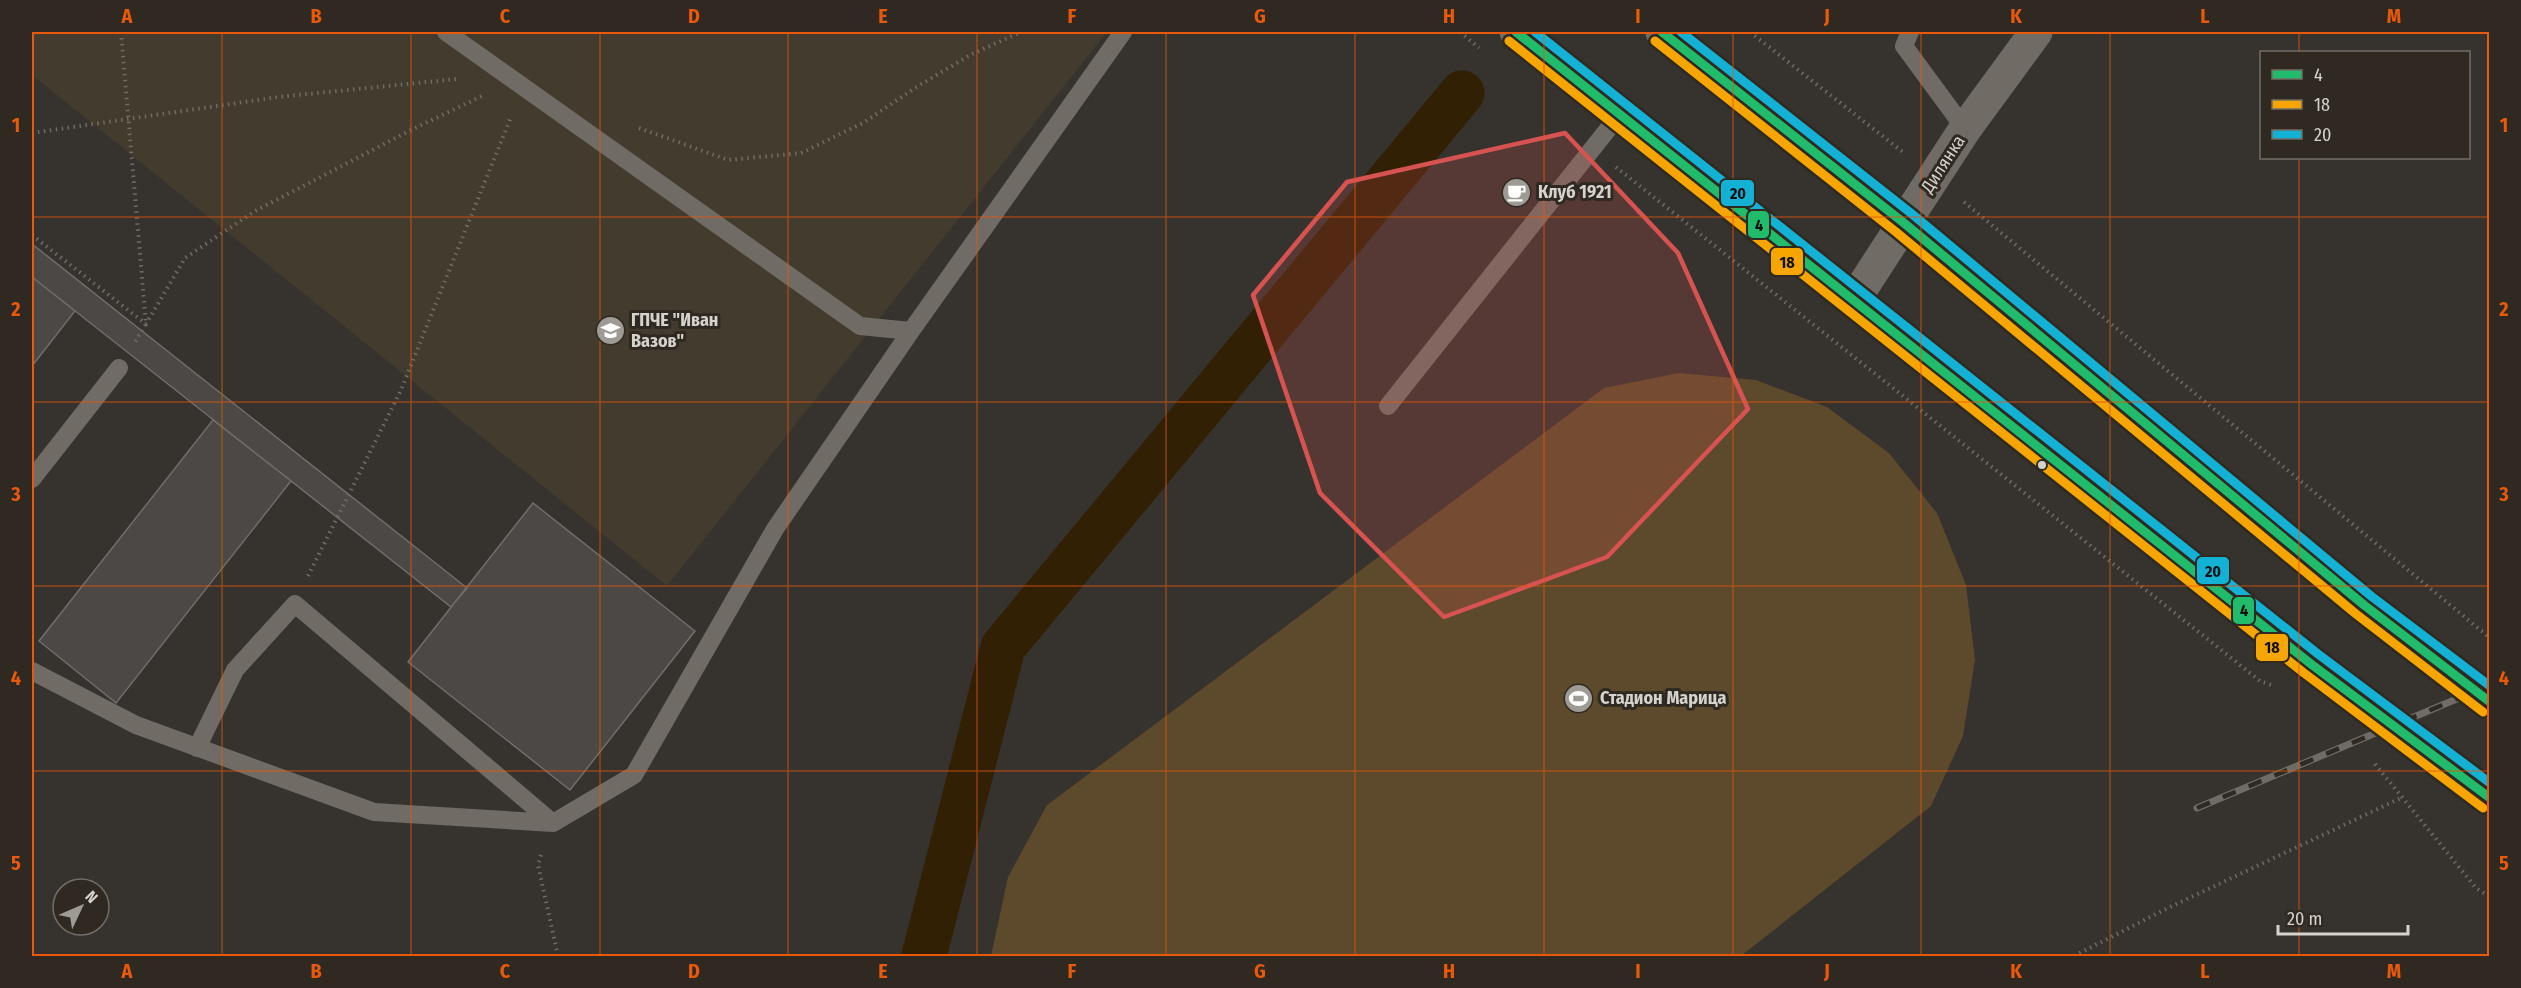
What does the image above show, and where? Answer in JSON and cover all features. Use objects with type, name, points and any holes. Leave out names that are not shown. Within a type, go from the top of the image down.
[{"type":"main road","points":[[1516,32],[2311,664],[2490,798]]},
{"type":"main road","points":[[1662,32],[1904,223],[2364,605],[2490,702]]},
{"type":"street","name":"Дилянка","points":[[1854,300],[1965,129],[2036,32]]},
{"type":"lane","points":[[446,32],[860,326],[911,331]]},
{"type":"lane","points":[[32,671],[136,725],[374,812],[553,823],[634,775],[775,529],[911,331],[1123,32]]},
{"type":"lane","points":[[1910,32],[1904,46],[1965,129]]},
{"type":"lane","points":[[1388,406],[1620,114]]},
{"type":"lane","points":[[32,479],[119,368]]},
{"type":"lane","points":[[197,748],[235,670],[295,604],[553,823]]},
{"type":"path","points":[[121,32],[146,324]]},
{"type":"path","points":[[630,125],[670,137],[728,160],[801,153],[863,123],[963,59],[1021,32]]},
{"type":"path","points":[[1750,32],[1935,178],[2490,638]]},
{"type":"path","points":[[32,133],[347,89],[515,82]]},
{"type":"path","points":[[119,368],[185,258],[255,211],[466,102],[515,82]]},
{"type":"path","points":[[295,604],[401,390],[515,82]]},
{"type":"path","points":[[1593,148],[2260,681],[2282,689]]},
{"type":"path","points":[[32,235],[146,324]]},
{"type":"path","points":[[2375,763],[2476,888],[2490,897]]},
{"type":"path","points":[[2074,957],[2166,909],[2403,797]]},
{"type":"path","points":[[553,823],[538,865],[558,957]]},
{"type":"highlighted area","points":[[1565,133],[1678,253],[1748,409],[1607,557],[1444,617],[1320,493],[1253,295],[1347,182]]},
{"type":"shaded area","name":"ГПЧЕ \"Иван Вазов\"","points":[[32,32],[1107,32],[667,586],[32,75]]},
{"type":"shaded area","name":"Стадион Марица","points":[[1679,373],[1756,380],[1827,407],[1889,453],[1937,513],[1966,585],[1975,660],[1963,736],[1931,806],[1741,956],[991,956],[1008,877],[1047,805],[1604,388]]},
{"type":"building","points":[[32,244],[467,588],[451,607],[32,277]]},
{"type":"building","points":[[32,277],[75,311],[32,366]]},
{"type":"building","points":[[213,420],[291,481],[116,703],[39,641]]},
{"type":"building","points":[[533,503],[695,631],[570,790],[408,662]]},
{"type":"waterway","points":[[924,956],[1003,647],[1462,93]]},
{"type":"railway","points":[[2197,808],[2490,685]]},
{"type":"transit line","name":"4","points":[[1516,32],[2311,664],[2490,798]]},
{"type":"transit line","name":"20","points":[[1535,32],[2318,654],[2490,783]]},
{"type":"transit line","name":"4","points":[[1662,32],[1904,223],[2364,605],[2490,702]]},
{"type":"transit line","name":"20","points":[[1681,32],[1912,214],[2371,596],[2490,686]]},
{"type":"transit line","name":"18","points":[[1509,41],[2304,673],[2483,808]]},
{"type":"transit line","name":"18","points":[[1655,41],[1896,232],[2356,614],[2483,712]]},
{"type":"place","name":"Клуб 1921","points":[[1517,192]]},
{"type":"place","name":"ГПЧЕ \"Иван Вазов\"","points":[[610,330]]},
{"type":"place","name":"Стадион Марица","points":[[1579,698]]}]
